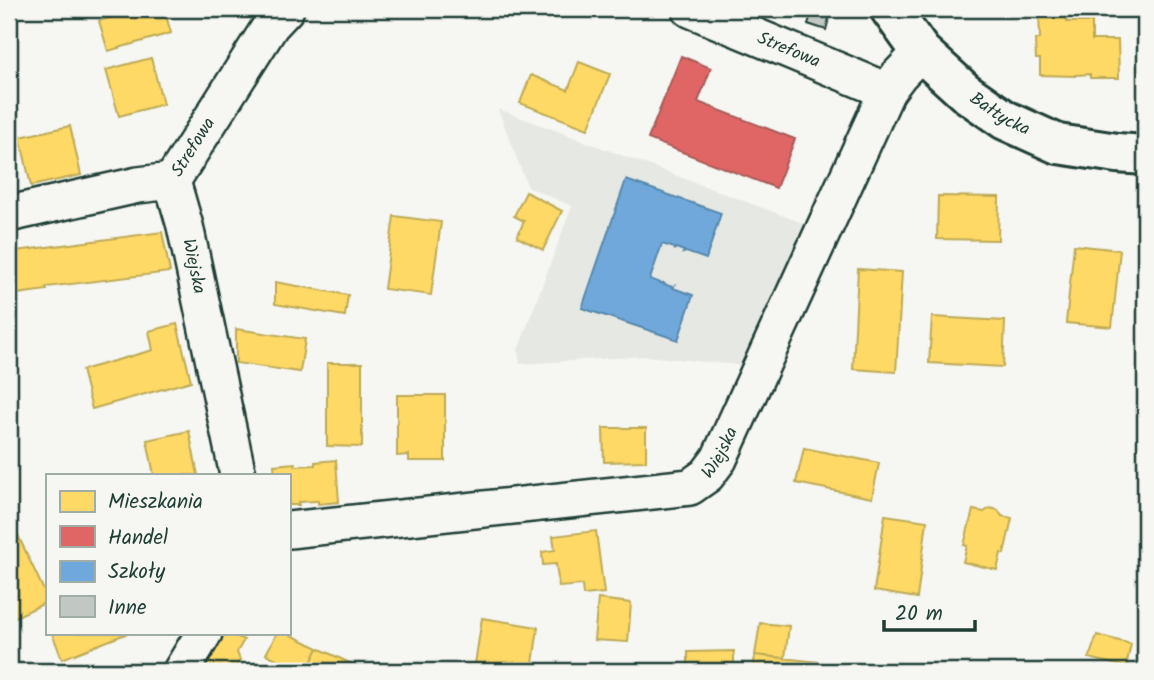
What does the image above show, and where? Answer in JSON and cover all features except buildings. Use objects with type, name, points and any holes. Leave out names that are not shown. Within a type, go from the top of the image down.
[{"type":"street","name":"Strefowa","points":[[9,214],[138,185],[172,181],[271,25],[286,9]]},
{"type":"street","name":"Strefowa","points":[[690,9],[887,92]]},
{"type":"street","name":"Bałtycka","points":[[890,9],[920,52],[965,92],[1005,120],[1058,144],[1145,155]]},
{"type":"street","name":"Wiejska","points":[[290,530],[690,486],[707,475],[719,459],[887,92],[920,52]]},
{"type":"street","name":"Wiejska","points":[[172,181],[185,226],[239,474]]},
{"type":"street","points":[[181,671],[203,634]]},
{"type":"shaded area","points":[[498,109],[808,225],[747,366],[646,356],[520,364],[518,350],[572,206],[528,187]]}]
